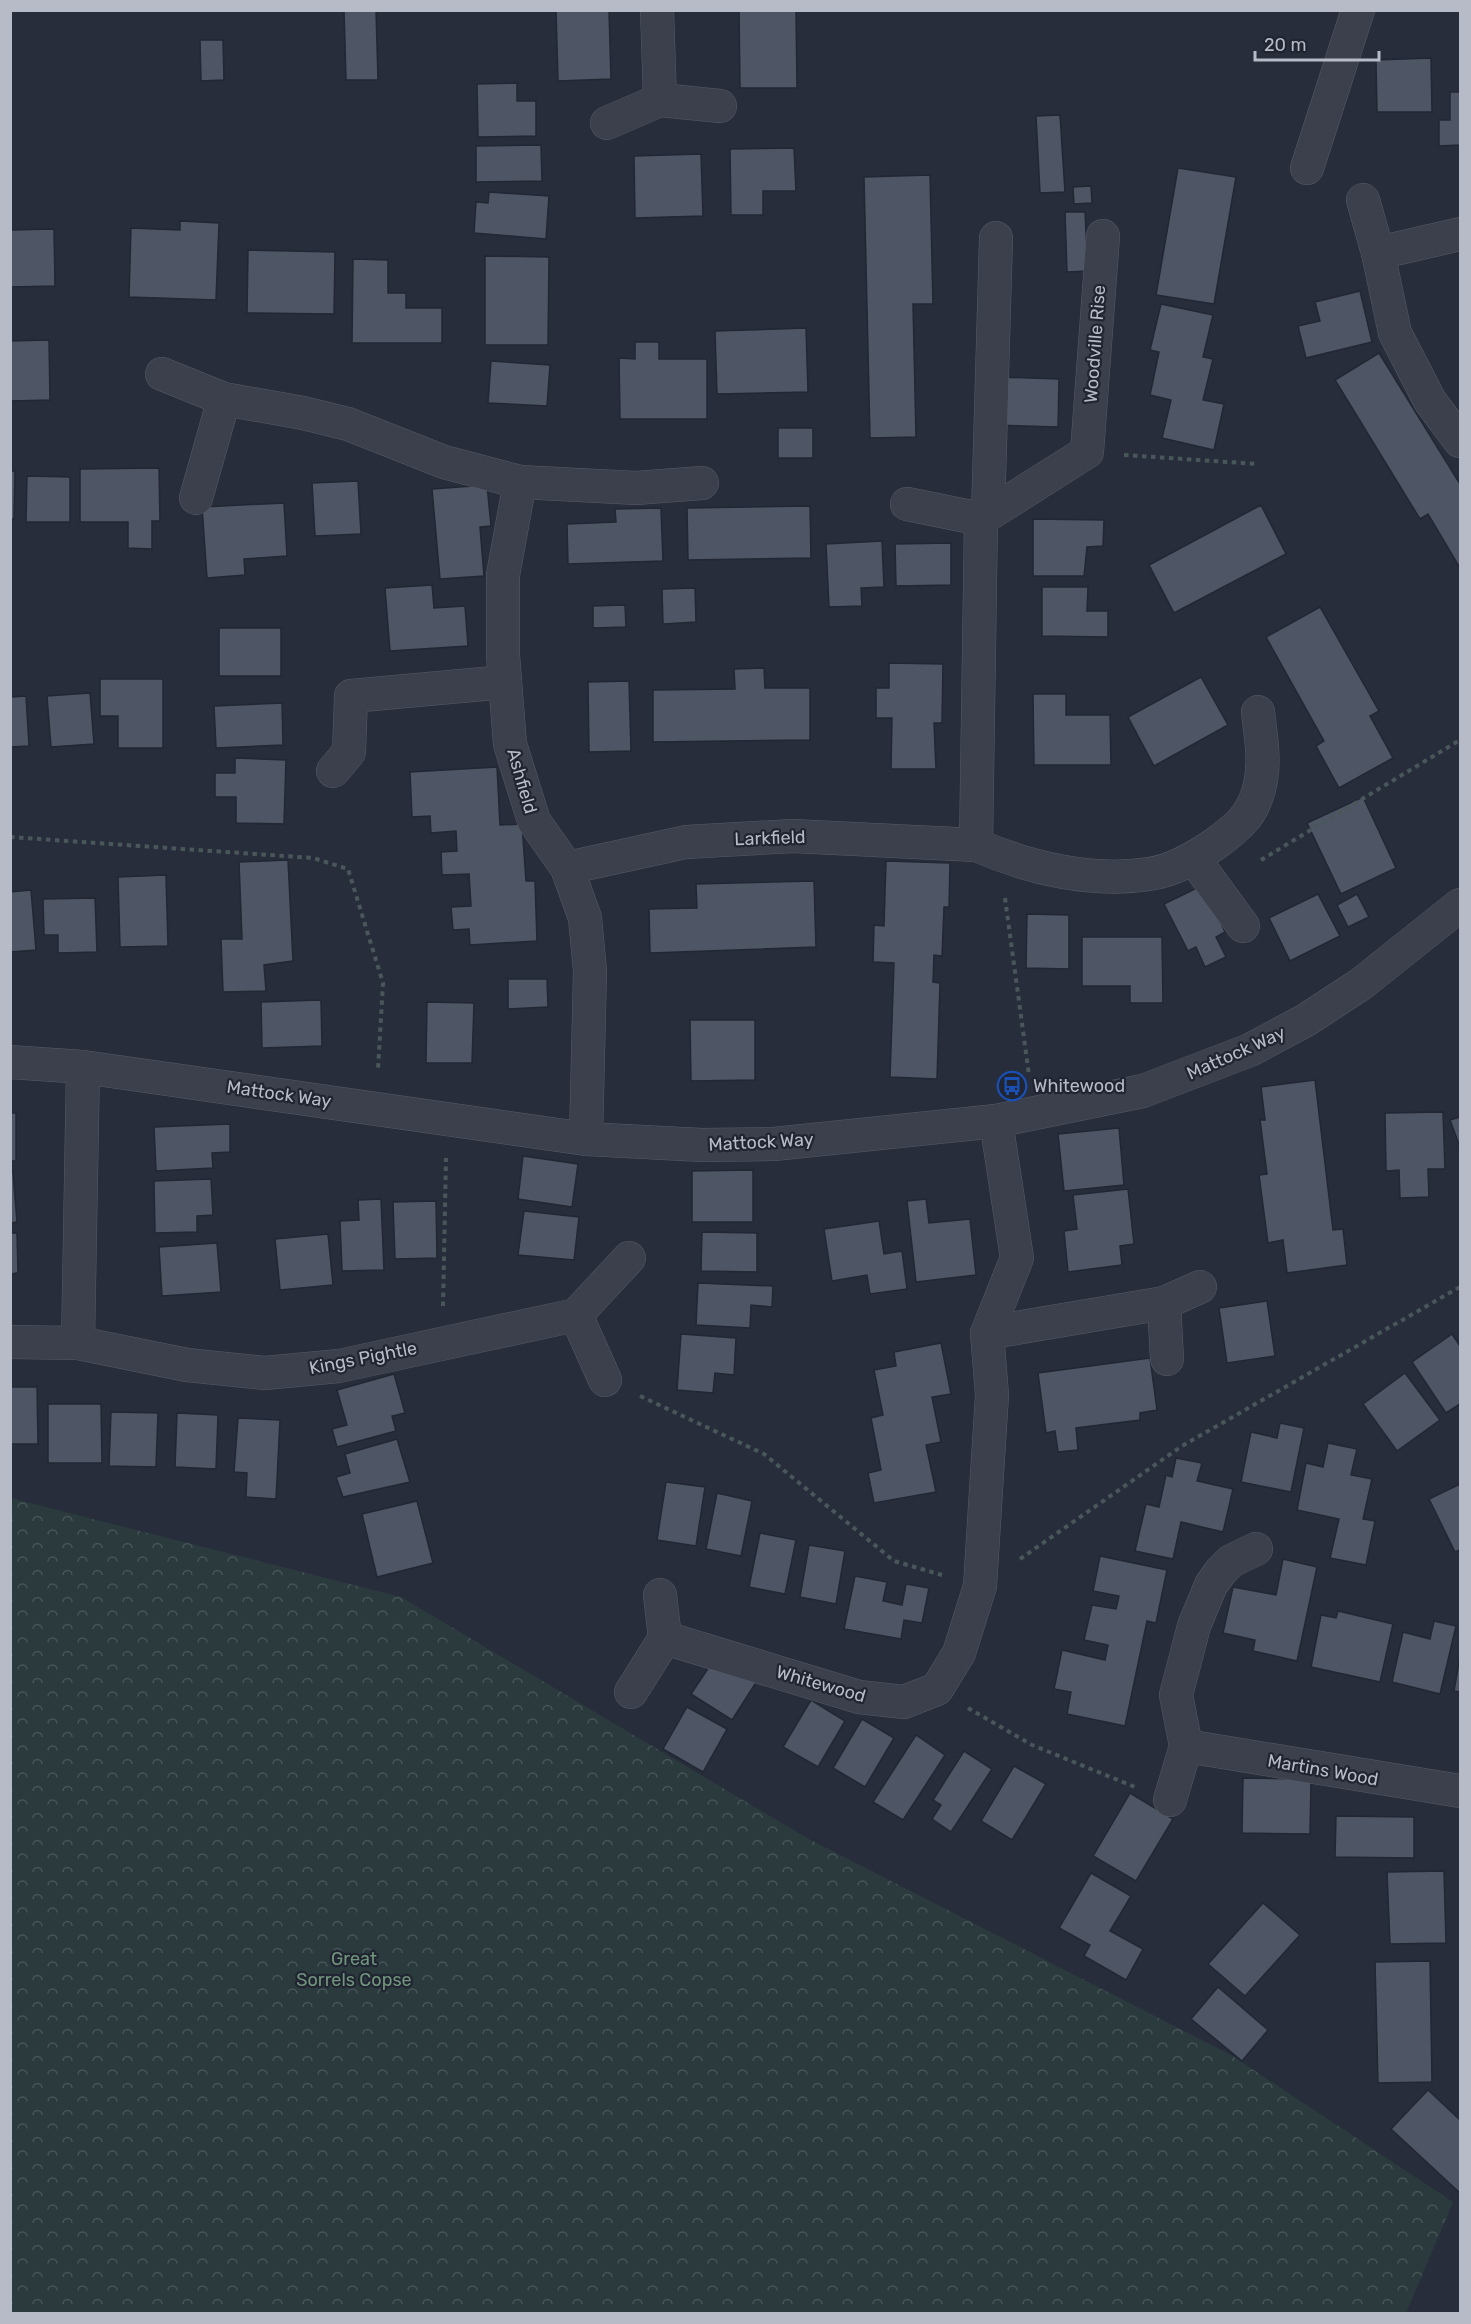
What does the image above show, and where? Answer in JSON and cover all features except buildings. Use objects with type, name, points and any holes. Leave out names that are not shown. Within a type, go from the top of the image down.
[{"type":"street","points":[[657,10],[660,100]]},
{"type":"street","points":[[1307,168],[1358,10]]},
{"type":"street","points":[[607,123],[660,100],[720,106]]},
{"type":"street","points":[[1363,200],[1378,253],[1395,333],[1430,401],[1461,441]]},
{"type":"street","points":[[1378,253],[1461,234]]},
{"type":"street","name":"Woodville Rise","points":[[1087,452],[1103,236]]},
{"type":"street","points":[[988,850],[984,517],[996,238]]},
{"type":"street","points":[[162,374],[224,399],[303,413],[348,424],[444,462],[520,482],[636,488],[702,483]]},
{"type":"street","points":[[196,498],[224,399]]},
{"type":"street","points":[[907,504],[984,517],[1087,452]]},
{"type":"street","name":"Ashfield","points":[[520,482],[503,575],[510,744],[534,821],[567,867],[585,918],[590,971],[586,1139]]},
{"type":"street","points":[[333,771],[349,752],[351,696],[506,682]]},
{"type":"street","name":"Larkfield","points":[[567,867],[686,842],[781,837],[988,850],[1080,876],[1150,874],[1194,859],[1243,824],[1259,790],[1263,762],[1258,712]]},
{"type":"street","points":[[1194,859],[1216,886],[1243,926]]},
{"type":"street","name":"Mattock Way","points":[[10,1062],[82,1067],[376,1107],[446,1121],[586,1139],[702,1145],[774,1144],[996,1121],[1143,1091],[1250,1050],[1306,1020],[1361,984],[1461,905]]},
{"type":"street","points":[[78,1343],[82,1067]]},
{"type":"street","points":[[937,1689],[959,1653],[980,1586],[992,1395],[987,1333],[1017,1258],[996,1121]]},
{"type":"street","points":[[605,1380],[576,1316],[629,1258]]},
{"type":"street","points":[[987,1333],[1164,1303],[1200,1287]]},
{"type":"street","points":[[1164,1303],[1167,1359]]},
{"type":"street","name":"Kings Pightle","points":[[10,1342],[78,1343],[187,1365],[264,1373],[339,1366],[443,1342],[576,1316]]},
{"type":"street","points":[[1170,1800],[1186,1746],[1176,1695],[1194,1626],[1211,1585],[1232,1561],[1256,1549]]},
{"type":"street","points":[[631,1692],[665,1638],[660,1595]]},
{"type":"street","name":"Whitewood","points":[[665,1638],[859,1697],[904,1702],[937,1689]]},
{"type":"street","name":"Martins Wood","points":[[1186,1746],[1461,1791]]},
{"type":"path","points":[[1087,452],[1258,464]]},
{"type":"path","points":[[1216,886],[1461,740]]},
{"type":"path","points":[[10,837],[313,858],[348,868],[383,983],[376,1107]]},
{"type":"path","points":[[988,850],[1029,1077]]},
{"type":"path","points":[[443,1342],[446,1121]]},
{"type":"path","points":[[605,1380],[764,1454],[894,1562],[980,1586],[1182,1446],[1461,1287]]},
{"type":"path","points":[[937,1689],[1032,1745],[1170,1800]]},
{"type":"green space","name":"Great Sorrels Copse","points":[[10,1498],[401,1597],[807,1838],[1231,2055],[1453,2202],[1406,2313],[11,2313]]},
{"type":"place","name":"Whitewood","points":[[1012,1086]]}]
